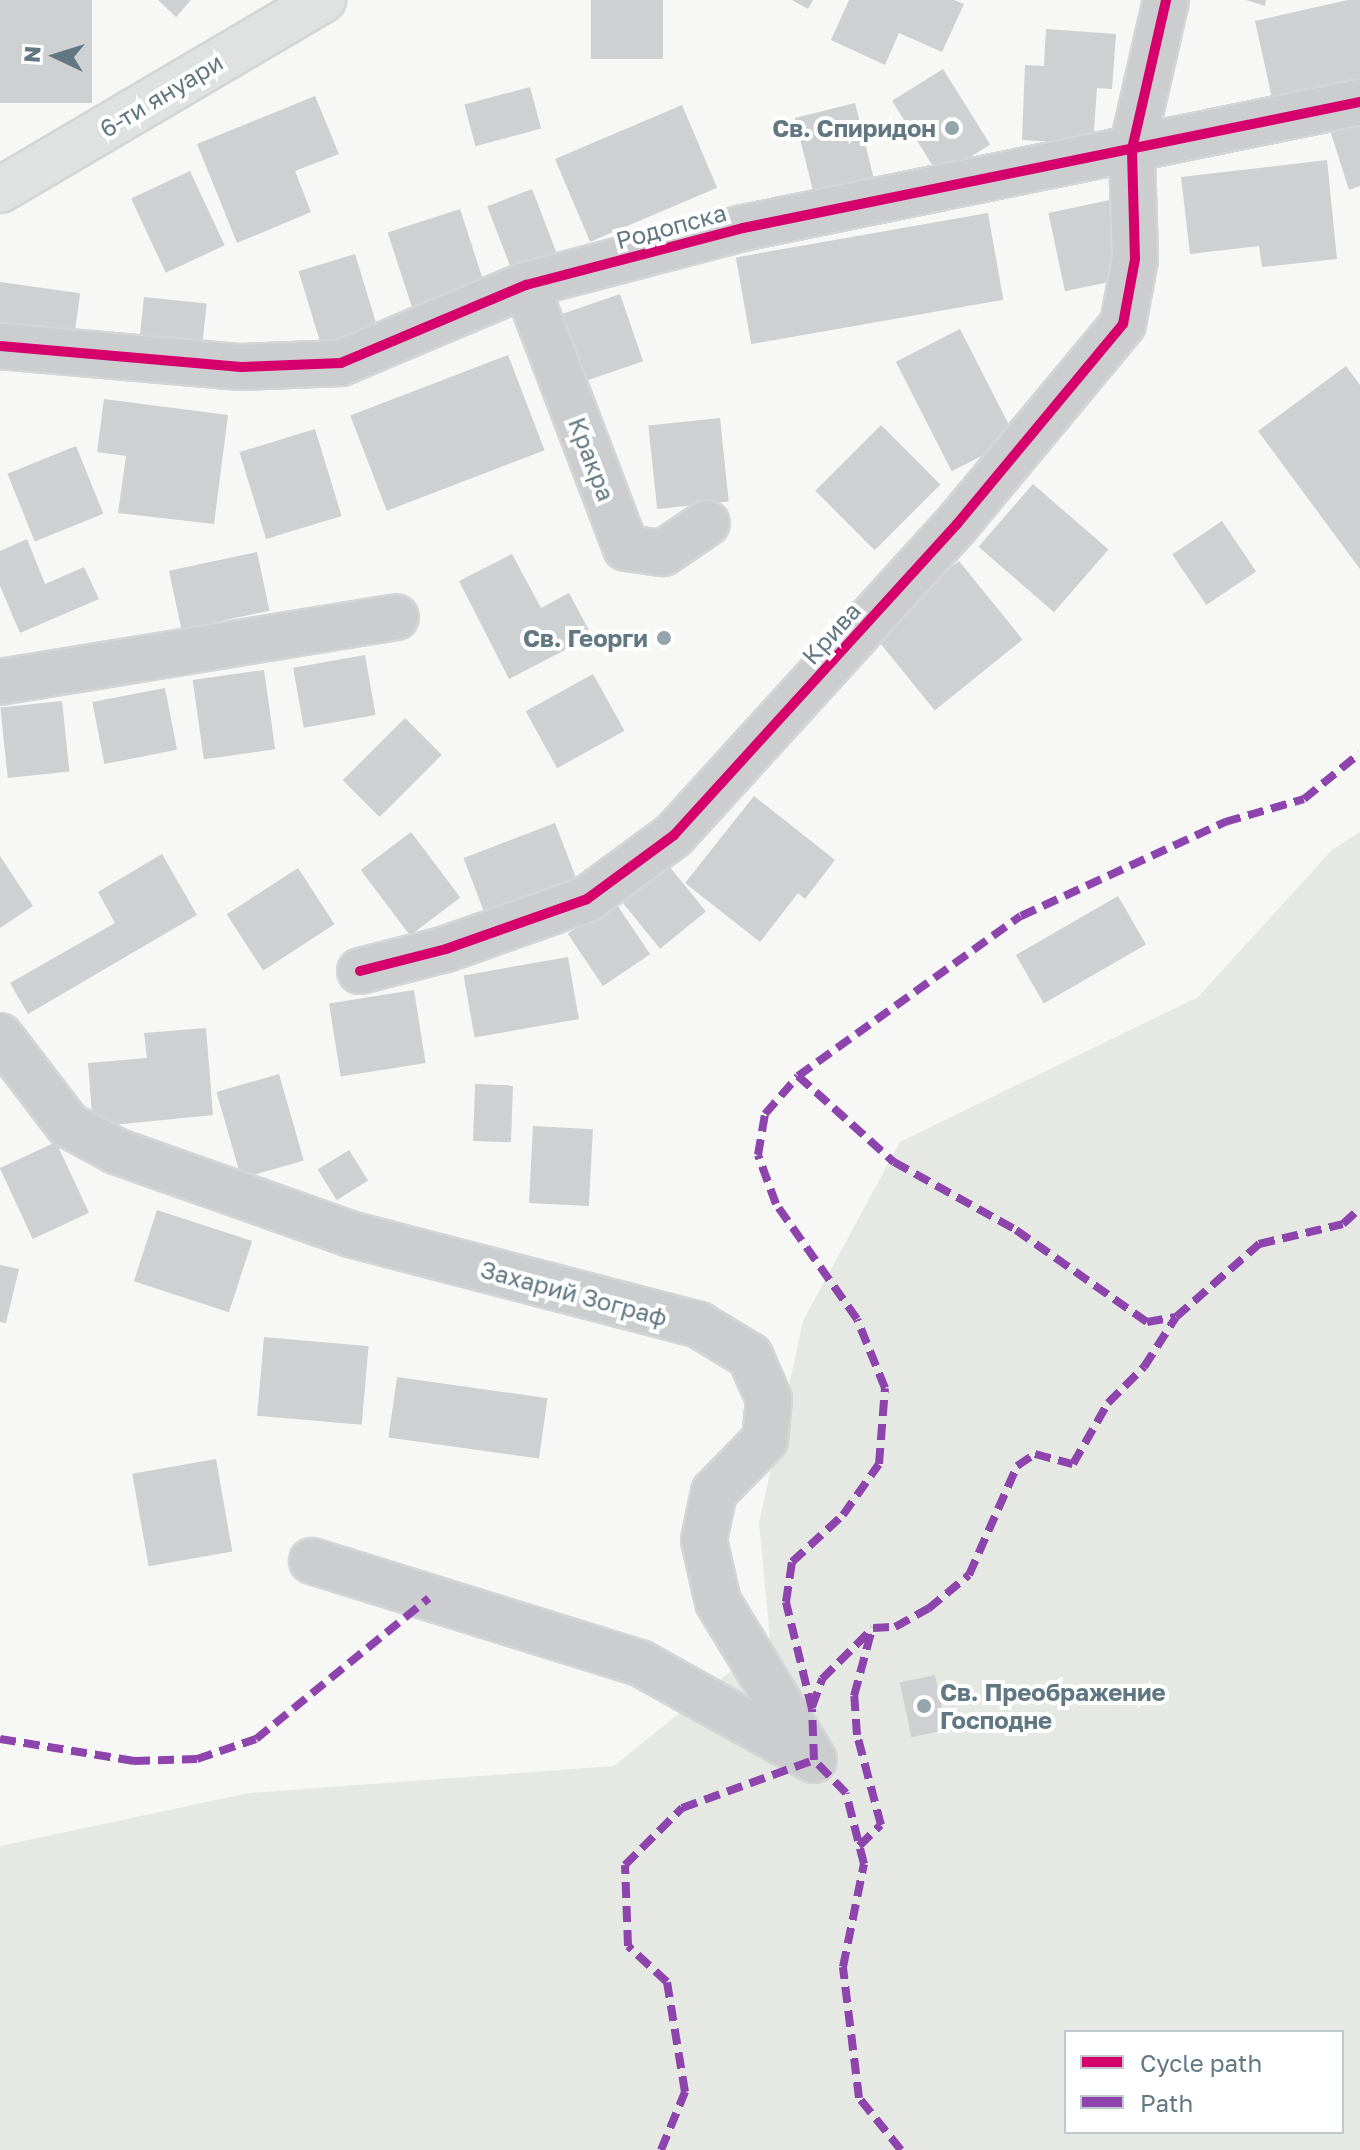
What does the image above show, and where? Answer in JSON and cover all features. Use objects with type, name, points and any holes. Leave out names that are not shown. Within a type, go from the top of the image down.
[{"type":"main road","name":"6-ти януари","points":[[0,190],[323,0]]},
{"type":"street","name":"Крива","points":[[360,971],[446,949],[587,899],[674,835],[957,524],[1123,324],[1135,259],[1132,149],[1166,0]]},
{"type":"street","name":"Родопска","points":[[0,346],[241,367],[341,363],[526,285],[743,228],[1360,102]]},
{"type":"street","name":"Кракра","points":[[526,285],[626,548],[663,553],[707,523]]},
{"type":"street","points":[[0,682],[396,617]]},
{"type":"street","name":"Захарий Зограф","points":[[0,1036],[68,1125],[116,1151],[350,1234],[699,1325],[750,1356],[769,1399],[765,1440],[714,1492],[704,1540],[718,1602],[814,1760],[640,1663],[312,1561]]},
{"type":"shaded area","points":[[1360,832],[1360,2150],[0,2150],[0,1846],[249,1793],[614,1766],[770,1639],[759,1523],[803,1321],[900,1142],[1198,997],[1332,850]]},
{"type":"building","points":[[0,0],[92,0],[92,103],[0,103]]},
{"type":"building","points":[[158,0],[191,0],[176,17]]},
{"type":"building","points":[[591,0],[663,0],[663,59],[591,59]]},
{"type":"building","points":[[792,0],[813,0],[808,9]]},
{"type":"building","points":[[849,0],[954,0],[964,4],[942,52],[899,33],[885,65],[831,40]]},
{"type":"building","points":[[1246,0],[1266,0],[1265,6]]},
{"type":"building","points":[[1360,0],[1360,93],[1275,112],[1255,21]]},
{"type":"building","points":[[1046,29],[1116,34],[1112,89],[1097,88],[1093,144],[1022,140],[1025,65],[1044,66]]},
{"type":"building","points":[[943,69],[990,144],[939,176],[892,101]]},
{"type":"building","points":[[530,87],[541,129],[475,146],[464,105]]},
{"type":"building","points":[[315,96],[339,154],[295,171],[311,212],[237,243],[197,144]]},
{"type":"building","points":[[855,103],[875,184],[815,199],[795,118]]},
{"type":"building","points":[[682,105],[717,188],[590,242],[555,159]]},
{"type":"building","points":[[1360,119],[1360,186],[1349,190],[1330,130]]},
{"type":"building","points":[[1327,160],[1337,259],[1262,267],[1259,246],[1190,254],[1181,177]]},
{"type":"building","points":[[190,171],[225,245],[166,273],[131,198]]},
{"type":"building","points":[[532,189],[562,266],[517,284],[487,206]]},
{"type":"building","points":[[1110,200],[1127,278],[1065,291],[1048,213]]},
{"type":"building","points":[[460,209],[488,294],[415,317],[388,232]]},
{"type":"building","points":[[988,213],[1003,300],[751,344],[736,257]]},
{"type":"building","points":[[355,254],[378,330],[322,347],[299,271]]},
{"type":"building","points":[[0,282],[80,293],[74,338],[0,327]]},
{"type":"building","points":[[620,294],[643,361],[572,386],[549,318]]},
{"type":"building","points":[[144,297],[207,304],[201,355],[139,349]]},
{"type":"building","points":[[960,329],[1016,439],[952,471],[896,362]]},
{"type":"building","points":[[508,355],[545,450],[387,511],[350,416]]},
{"type":"building","points":[[1346,366],[1360,385],[1360,569],[1258,431]]},
{"type":"building","points":[[104,399],[228,415],[214,524],[118,513],[126,456],[97,452]]},
{"type":"building","points":[[720,418],[729,502],[657,509],[648,426]]},
{"type":"building","points":[[881,425],[940,484],[875,550],[815,491]]},
{"type":"building","points":[[315,429],[342,516],[266,539],[239,452]]},
{"type":"building","points":[[76,446],[103,514],[35,541],[7,474]]},
{"type":"building","points":[[1033,484],[1108,550],[1054,612],[979,547]]},
{"type":"building","points":[[1222,521],[1256,572],[1206,605],[1172,555]]},
{"type":"building","points":[[27,539],[45,584],[84,567],[99,599],[20,633],[0,586],[0,551]]},
{"type":"building","points":[[257,552],[269,611],[181,629],[169,571]]},
{"type":"building","points":[[512,554],[541,608],[569,593],[592,636],[509,679],[459,581]]},
{"type":"building","points":[[959,561],[1023,639],[935,711],[871,632]]},
{"type":"building","points":[[365,655],[376,715],[304,728],[293,668]]},
{"type":"building","points":[[264,670],[275,749],[204,759],[193,680]]},
{"type":"building","points":[[593,674],[625,731],[557,768],[526,711]]},
{"type":"building","points":[[165,688],[177,750],[104,764],[92,702]]},
{"type":"building","points":[[62,701],[69,772],[8,778],[0,707]]},
{"type":"building","points":[[405,718],[442,755],[380,817],[343,780]]},
{"type":"building","points":[[754,796],[835,860],[805,899],[798,893],[760,942],[685,883]]},
{"type":"building","points":[[555,823],[577,879],[485,914],[464,858]]},
{"type":"building","points":[[411,832],[460,897],[410,935],[361,870]]},
{"type":"building","points":[[162,854],[197,915],[28,1014],[10,983],[115,923],[98,892]]},
{"type":"building","points":[[0,856],[33,906],[0,928]]},
{"type":"building","points":[[665,861],[706,912],[660,949],[619,898]]},
{"type":"building","points":[[298,868],[334,924],[263,970],[227,914]]},
{"type":"building","points":[[1118,896],[1146,944],[1044,1003],[1016,955]]},
{"type":"building","points":[[615,902],[650,954],[603,986],[568,934]]},
{"type":"building","points":[[568,957],[579,1019],[475,1037],[464,975]]},
{"type":"building","points":[[414,990],[426,1063],[341,1077],[329,1003]]},
{"type":"building","points":[[206,1028],[213,1115],[93,1127],[88,1063],[147,1058],[144,1033]]},
{"type":"building","points":[[279,1074],[304,1161],[241,1178],[217,1092]]},
{"type":"building","points":[[475,1084],[513,1085],[511,1142],[473,1141]]},
{"type":"building","points":[[533,1126],[593,1129],[589,1206],[529,1203]]},
{"type":"building","points":[[56,1142],[89,1213],[33,1239],[0,1168]]},
{"type":"building","points":[[349,1150],[368,1181],[337,1200],[318,1170]]},
{"type":"building","points":[[157,1210],[252,1241],[229,1312],[134,1281]]},
{"type":"building","points":[[0,1265],[19,1269],[6,1323],[0,1322]]},
{"type":"building","points":[[264,1337],[369,1346],[362,1425],[257,1416]]},
{"type":"building","points":[[397,1377],[548,1398],[539,1459],[389,1437]]},
{"type":"building","points":[[216,1459],[232,1552],[149,1566],[132,1474]]},
{"type":"building","name":"Св. Преображение Господне","points":[[935,1675],[947,1730],[911,1737],[900,1682]]},
{"type":"marked path","points":[[901,2150],[859,2098],[843,1967],[864,1864],[846,1793],[814,1760],[812,1709],[786,1602],[792,1562],[843,1515],[879,1464],[885,1388],[857,1319],[776,1204],[758,1155],[765,1114],[798,1076],[1021,916],[1225,822],[1304,799],[1360,753]]},
{"type":"marked path","points":[[798,1076],[894,1162],[1016,1230],[1147,1322],[1176,1317]]},
{"type":"marked path","points":[[812,1707],[822,1679],[873,1628],[895,1627],[928,1609],[969,1575],[1017,1466],[1035,1454],[1073,1464],[1108,1403],[1144,1367],[1176,1317],[1259,1244],[1343,1224],[1360,1208]]},
{"type":"marked path","points":[[0,1739],[134,1761],[197,1759],[256,1739],[429,1598]]},
{"type":"marked path","points":[[859,1846],[881,1825],[857,1735],[854,1696],[872,1629]]},
{"type":"marked path","points":[[661,2150],[685,2092],[667,1982],[628,1946],[625,1865],[682,1808],[814,1760]]},
{"type":"cycle path","points":[[360,971],[446,949],[587,899],[674,835],[957,524],[1123,324],[1135,259],[1132,149],[1166,0]]},
{"type":"cycle path","points":[[0,346],[241,367],[341,363],[526,285],[743,228],[1360,102]]},
{"type":"place","name":"Св. Спиридон","points":[[952,128]]},
{"type":"place","name":"Св. Георги","points":[[664,638]]},
{"type":"place","name":"Св. Преображение Господне","points":[[924,1706]]}]
